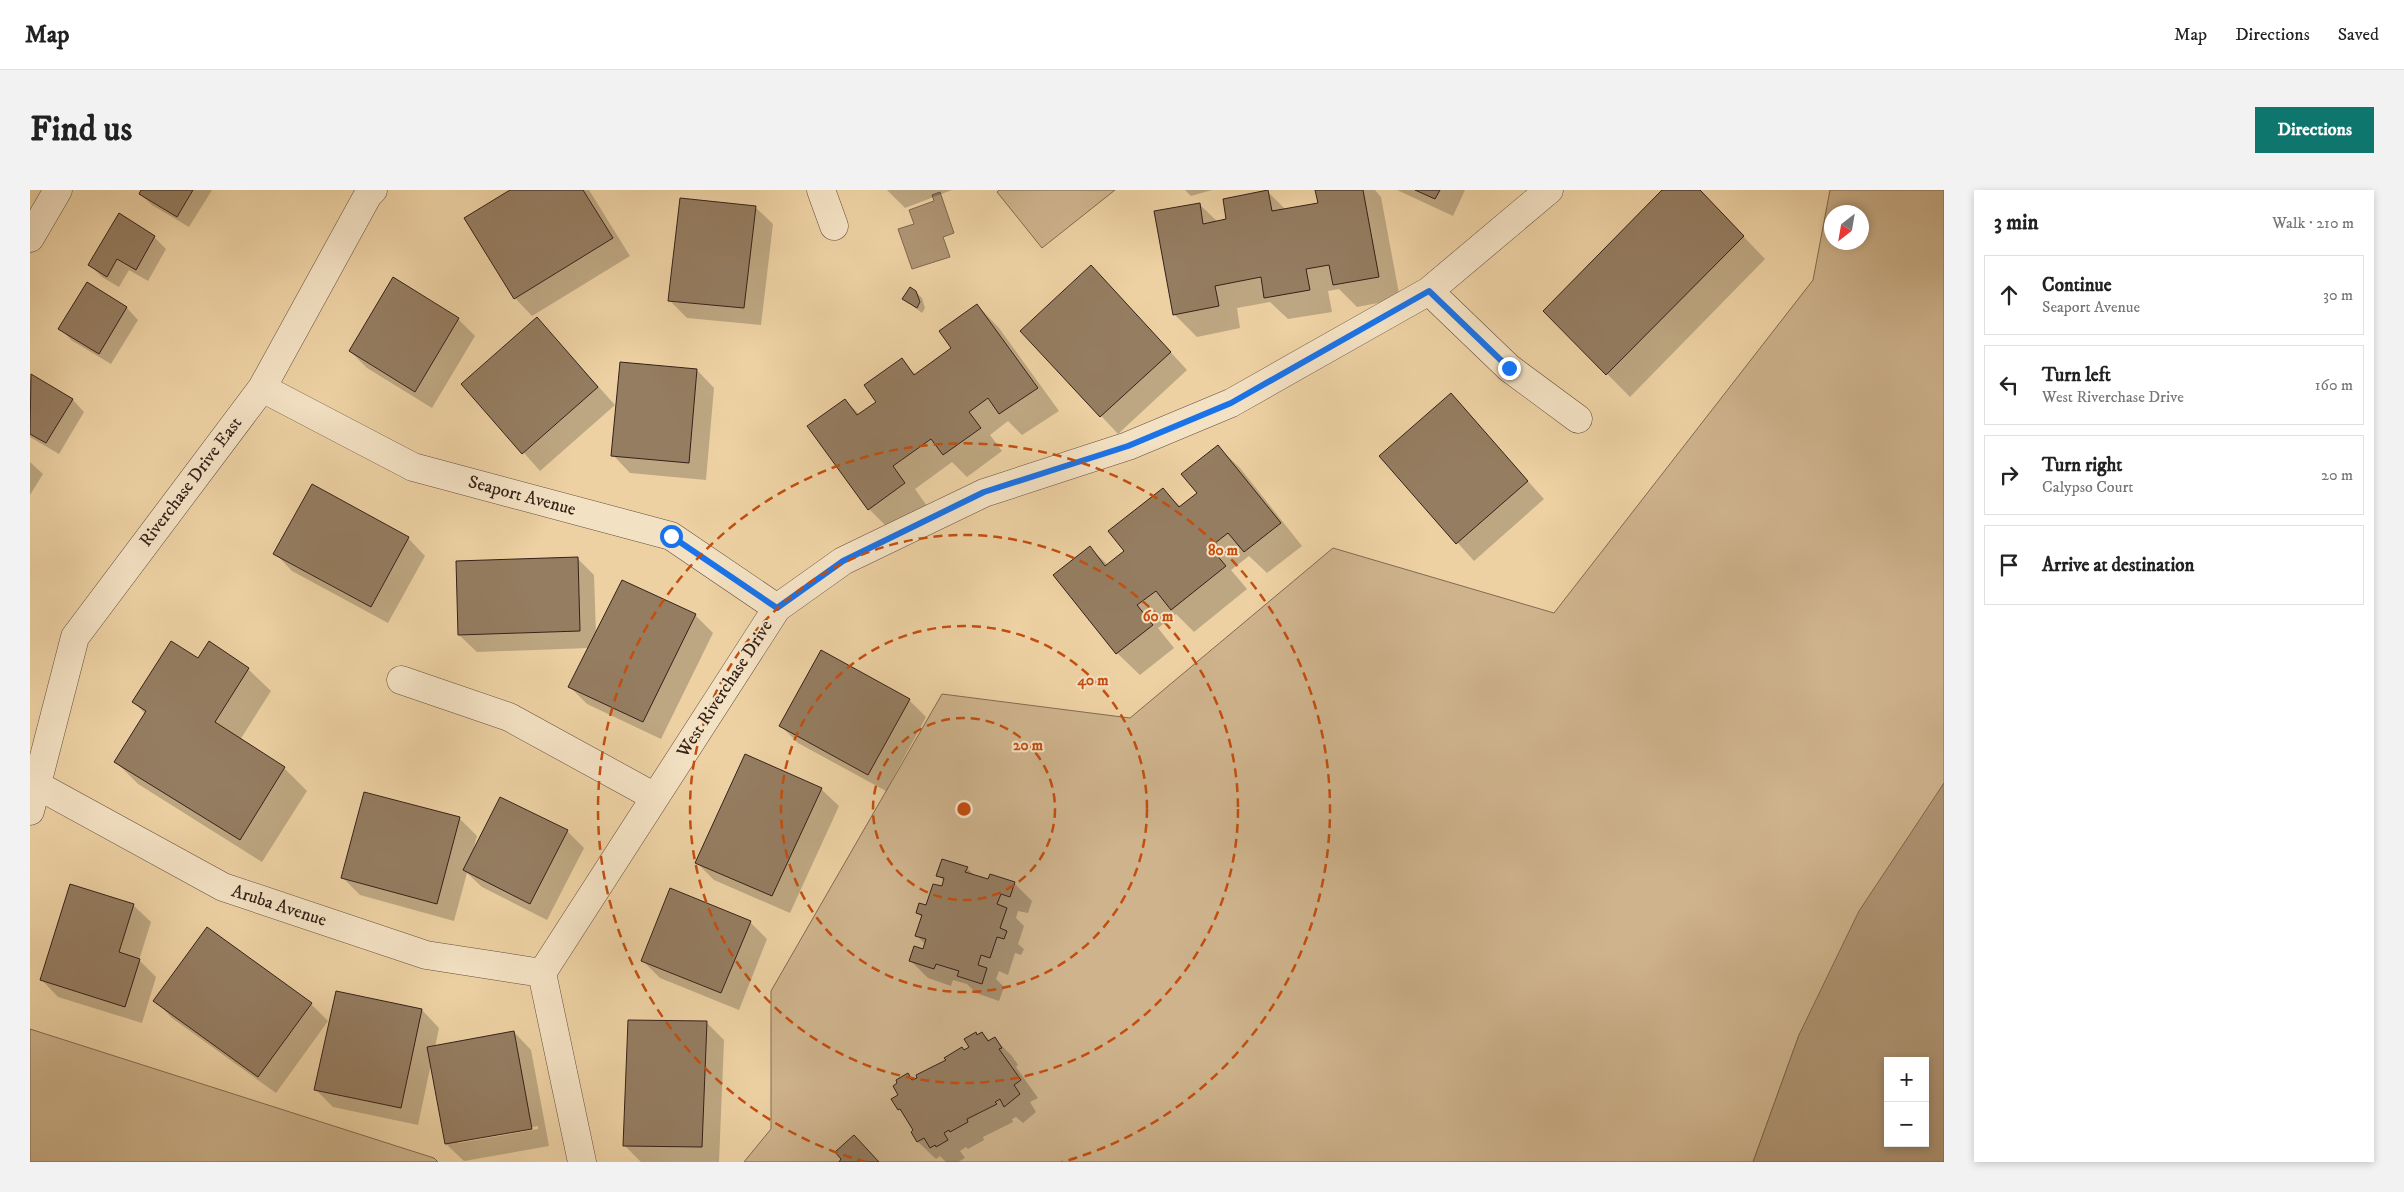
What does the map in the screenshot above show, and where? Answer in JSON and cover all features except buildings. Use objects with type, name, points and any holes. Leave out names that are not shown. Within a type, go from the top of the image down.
[{"type":"street","points":[[30,238],[58,190]]},
{"type":"street","name":"Riverchase Drive East","points":[[30,812],[33,787],[75,637],[262,388],[372,190]]},
{"type":"street","points":[[821,190],[834,226]]},
{"type":"street","name":"West Riverchase Drive","points":[[542,973],[777,608],[843,561],[984,492],[1128,446],[1231,403],[1429,291],[1549,190]]},
{"type":"street","points":[[1429,291],[1509,368],[1578,419]]},
{"type":"street","name":"Seaport Avenue","points":[[262,388],[413,467],[671,536],[777,608]]},
{"type":"street","points":[[401,680],[509,718],[655,797]]},
{"type":"street","name":"Aruba Avenue","points":[[33,787],[223,887],[426,955],[542,973]]},
{"type":"street","points":[[542,973],[582,1162]]},
{"type":"shaded area","points":[[999,190],[1115,190],[1042,248],[997,192]]},
{"type":"shaded area","points":[[1830,190],[1944,190],[1944,783],[1799,1035],[1753,1162],[744,1162],[771,1129],[771,991],[942,694],[1130,718],[1333,548],[1554,613],[1813,280],[1824,222],[1824,250],[1869,250],[1869,205],[1827,205]]},
{"type":"shaded area","points":[[940,192],[954,233],[943,237],[950,257],[912,269],[898,229],[914,224],[909,210],[934,201],[932,195]]},
{"type":"shaded area","points":[[1944,783],[1944,1162],[1753,1162],[1799,1035],[1859,911]]},
{"type":"shaded area","points":[[30,1029],[434,1158],[438,1162],[30,1162]]},
{"type":"route","points":[[671,536],[777,608],[843,561],[984,492],[1128,446],[1231,403],[1429,291],[1509,368]]}]
